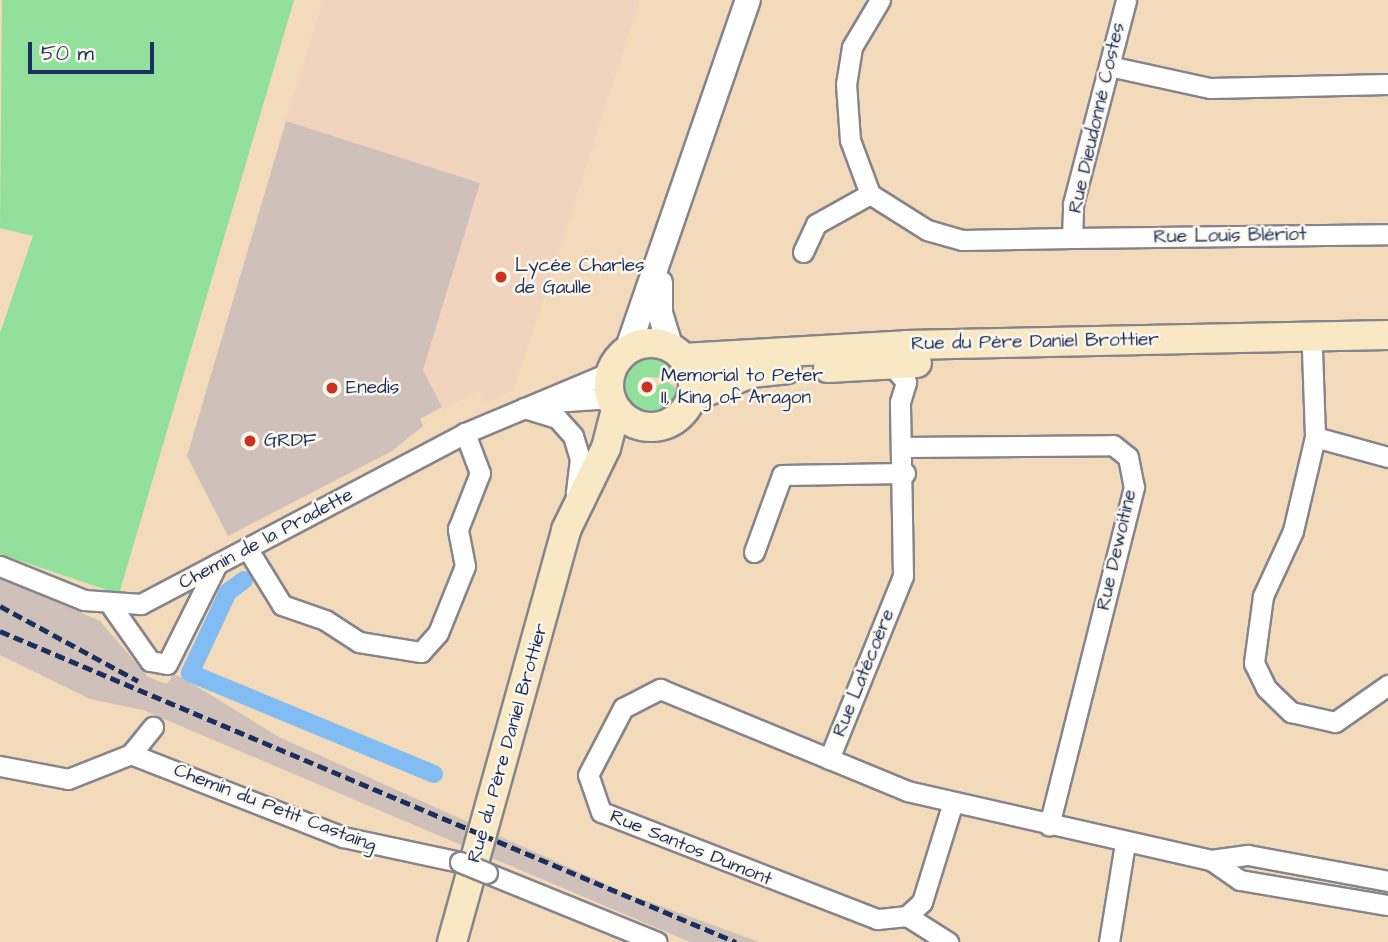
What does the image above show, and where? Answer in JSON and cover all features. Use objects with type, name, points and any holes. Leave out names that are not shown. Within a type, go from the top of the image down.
[{"type":"main road","name":"Rue du Père Daniel Brottier","points":[[691,398],[751,373],[1388,335]]},
{"type":"main road","points":[[652,343],[677,353],[692,377],[691,398],[675,419],[650,427],[613,393],[628,348],[652,343]]},
{"type":"main road","name":"Rue du Père Daniel Brottier","points":[[677,353],[893,364],[1388,349]]},
{"type":"main road","name":"Rue du Père Daniel Brottier","points":[[452,942],[572,509],[606,448],[613,393]]},
{"type":"main road","name":"Rue du Père Daniel Brottier","points":[[563,545],[601,476],[650,427]]},
{"type":"street","points":[[628,348],[666,248],[748,0]]},
{"type":"street","points":[[803,251],[816,224],[870,194],[850,140],[846,84],[852,47],[880,0]]},
{"type":"street","name":"Rue Dieudonné Costes","points":[[870,194],[927,230],[962,240],[1072,238],[1073,204],[1126,0]]},
{"type":"street","points":[[1109,66],[1210,89],[1388,84]]},
{"type":"street","name":"Rue Louis Blériot","points":[[1072,238],[1388,234]]},
{"type":"street","points":[[666,248],[659,297],[677,353]]},
{"type":"street","points":[[1312,351],[1315,437],[1293,531],[1263,596],[1254,663],[1266,688],[1291,712],[1335,722],[1388,685]]},
{"type":"street","name":"Rue Latécoère","points":[[893,364],[900,402],[905,473],[903,576],[830,758],[953,802],[1125,843],[1211,860],[1248,855],[1388,881]]},
{"type":"street","name":"Rue Latécoère","points":[[893,364],[900,402]]},
{"type":"street","name":"Chemin de la Pradette","points":[[0,566],[112,607],[141,604],[465,433],[524,408],[613,393]]},
{"type":"street","points":[[524,408],[557,418],[573,436],[580,470],[572,509]]},
{"type":"street","points":[[247,548],[282,605],[325,620],[359,642],[421,652],[438,634],[465,566],[458,528],[480,472],[465,433]]},
{"type":"street","points":[[1315,437],[1388,457]]},
{"type":"street","name":"Rue Dewoitine","points":[[903,447],[1113,445],[1128,457],[1134,487],[1049,825]]},
{"type":"street","points":[[754,552],[782,475],[905,473]]},
{"type":"street","points":[[112,607],[150,661],[167,664],[217,564]]},
{"type":"street","name":"Rue Santos Dumont","points":[[830,758],[660,689],[623,708],[588,775],[601,812],[865,917],[906,916]]},
{"type":"street","points":[[0,766],[68,779],[131,754],[153,727]]},
{"type":"street","name":"Chemin du Petit Castaing","points":[[131,754],[352,841],[460,862],[657,942]]},
{"type":"street","points":[[948,942],[906,916],[926,893],[953,802]]},
{"type":"street","points":[[1109,942],[1125,843]]},
{"type":"street","name":"Rue Latécoère","points":[[1211,860],[1240,880],[1388,905]]},
{"type":"shaded area","name":"Lycée Charles de Gaulle","points":[[323,0],[640,0],[514,390],[485,404],[479,391],[443,410],[423,371],[480,183],[286,121]]},
{"type":"shaded area","points":[[286,121],[480,183],[423,370],[442,407],[420,419],[423,426],[392,451],[228,536],[187,456]]},
{"type":"shaded area","points":[[0,577],[100,621],[148,677],[167,684],[174,674],[279,737],[628,894],[759,942],[690,942],[143,710],[90,699],[0,655]]},
{"type":"green space","points":[[2,0],[294,0],[119,594],[0,554],[0,333],[33,236],[0,228]]},
{"type":"green space","points":[[649,353],[674,365],[668,378],[643,377],[642,390],[668,382],[679,391],[667,408],[651,413],[635,409],[621,388],[627,364]]},
{"type":"waterway","points":[[244,580],[228,592],[190,673],[434,774]]},
{"type":"railway","points":[[0,606],[138,681]]},
{"type":"railway","points":[[0,631],[736,942]]},
{"type":"place","name":"Lycée Charles de Gaulle","points":[[501,277]]},
{"type":"place","name":"Memorial to Peter II, King of Aragon","points":[[647,387]]},
{"type":"place","name":"Enedis","points":[[332,388]]},
{"type":"place","name":"GRDF","points":[[250,441]]}]
